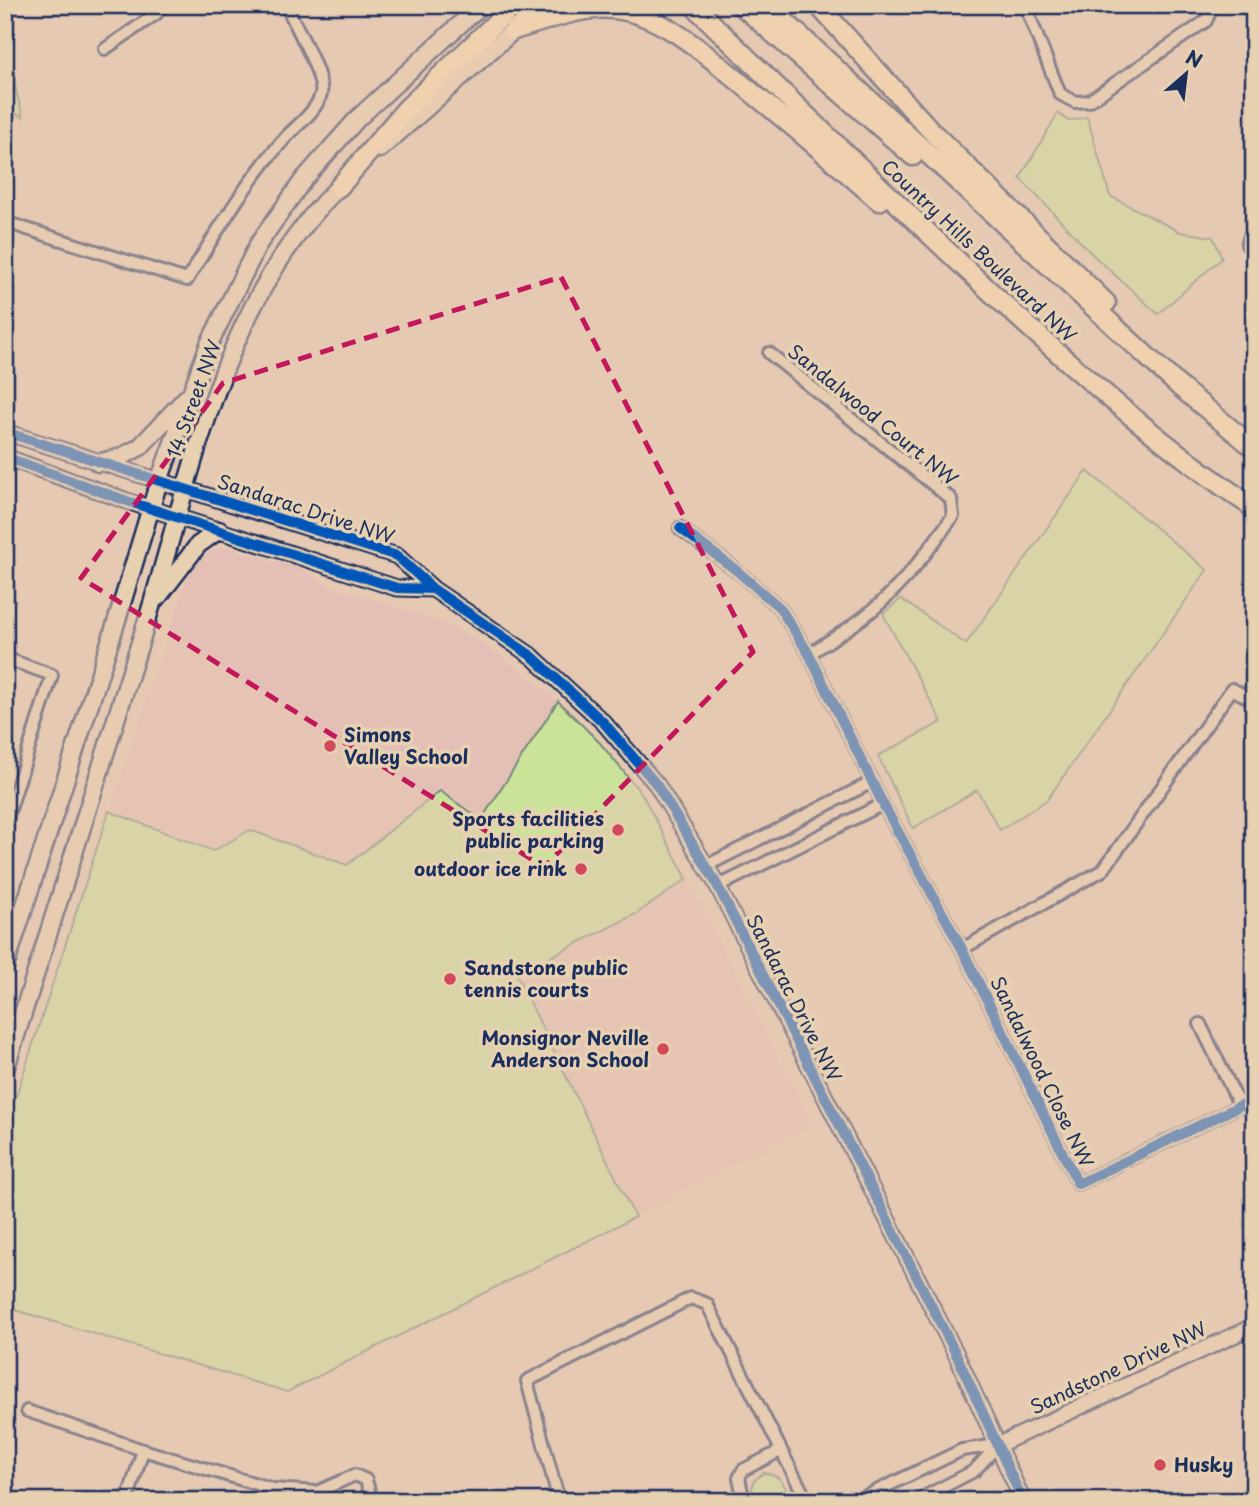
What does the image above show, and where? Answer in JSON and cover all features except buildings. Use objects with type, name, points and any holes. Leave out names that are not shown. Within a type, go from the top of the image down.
[{"type":"main road","points":[[339,187],[406,109],[514,5]]},
{"type":"main road","name":"14 Street NW","points":[[5,1070],[186,489],[230,355],[242,331],[295,239],[339,187],[542,5]]},
{"type":"main road","name":"Country Hills Boulevard NW","points":[[693,5],[933,239],[1129,417],[1254,508]]},
{"type":"main road","points":[[741,5],[895,140],[1097,326],[1180,387]]},
{"type":"main road","name":"Country Hills Boulevard NW","points":[[767,5],[1180,387],[1254,447]]},
{"type":"main road","points":[[818,5],[933,133],[1113,310],[1180,387]]},
{"type":"main road","name":"14 Street NW","points":[[5,967],[116,623],[149,508],[209,344],[259,243],[304,179],[358,118],[478,7]]},
{"type":"main road","points":[[514,30],[575,12],[613,9],[635,13],[669,29],[693,44],[785,119],[902,222],[933,239]]},
{"type":"main road","points":[[98,463],[121,457],[140,447],[192,391]]},
{"type":"main road","points":[[152,604],[198,545],[219,530]]},
{"type":"street","points":[[105,49],[156,14],[163,5]]},
{"type":"street","points":[[5,222],[187,279],[237,199],[275,149],[316,106],[322,93],[320,78],[286,5]]},
{"type":"street","points":[[1025,5],[1060,94],[1075,102],[1088,101],[1206,21],[1213,5]]},
{"type":"street","points":[[1247,245],[1254,225]]},
{"type":"street","name":"Sandalwood Court NW","points":[[769,353],[951,499],[953,516],[923,558],[888,597],[855,624],[810,654]]},
{"type":"street","name":"Sandarac Drive NW","points":[[5,432],[397,556],[433,589],[533,657],[604,723],[657,785],[706,866],[957,1356],[1023,1501]]},
{"type":"street","points":[[5,457],[149,508],[397,588],[433,589]]},
{"type":"street","name":"Sandalwood Close NW","points":[[680,528],[736,570],[780,608],[810,654],[883,804],[962,950],[1078,1184],[1254,1099]]},
{"type":"street","points":[[5,658],[51,675],[5,825]]},
{"type":"street","points":[[962,950],[1103,870],[1232,689],[1254,701]]},
{"type":"street","points":[[706,866],[872,782]]},
{"type":"street","points":[[717,887],[883,804]]},
{"type":"street","points":[[1200,1024],[1239,1104]]},
{"type":"street","points":[[559,1501],[527,1381],[691,1298],[707,1304],[807,1501]]},
{"type":"street","name":"Sandstone Drive NW","points":[[998,1445],[1254,1326]]},
{"type":"street","points":[[27,1410],[143,1450],[273,1489],[317,1492],[355,1475],[366,1480],[372,1501]]},
{"type":"street","points":[[856,1501],[962,1450],[998,1445]]},
{"type":"street","points":[[916,1501],[974,1471],[998,1445]]},
{"type":"street","points":[[127,1501],[143,1450]]},
{"type":"street","points":[[744,1501],[739,1478],[743,1470],[780,1451]]},
{"type":"highlighted area","points":[[561,277],[753,652],[544,867],[81,578],[223,383]]},
{"type":"shaded area","name":"Simons Valley School","points":[[223,547],[303,569],[327,585],[438,621],[476,639],[558,701],[481,820],[440,791],[347,865],[250,831],[213,851],[109,811],[188,574],[200,556]]},
{"type":"shaded area","name":"Monsignor Neville Anderson School","points":[[687,879],[812,1124],[635,1217],[516,974],[636,914]]},
{"type":"green space","points":[[5,49],[23,117],[5,109]]},
{"type":"green space","points":[[1058,113],[1068,121],[1087,117],[1110,196],[1180,232],[1213,237],[1222,258],[1158,314],[1092,254],[1020,178]]},
{"type":"green space","points":[[1087,471],[1207,570],[1047,800],[1000,830],[977,790],[913,828],[878,756],[942,722],[883,614],[901,599],[966,644]]},
{"type":"green space","points":[[558,701],[600,743],[642,794],[687,879],[636,914],[516,974],[635,1217],[287,1392],[5,1307],[5,1130],[109,811],[213,851],[250,830],[347,865],[440,791],[481,820]]},
{"type":"green space","points":[[763,1473],[779,1478],[792,1501],[755,1501],[753,1482]]},
{"type":"cycle path","points":[[5,432],[397,556],[433,589],[533,657],[604,723],[657,785],[715,881],[957,1356],[1023,1501]]},
{"type":"cycle path","points":[[5,457],[127,501],[397,588],[433,589]]},
{"type":"cycle path","points":[[680,528],[736,570],[780,608],[809,654],[883,804],[962,949],[1078,1184],[1254,1099]]},
{"type":"place","name":"Simons Valley School","points":[[330,746]]},
{"type":"place","name":"Sports facilities public parking","points":[[618,830]]},
{"type":"place","name":"outdoor ice rink","points":[[581,869]]},
{"type":"place","name":"Sandstone public tennis courts","points":[[450,979]]},
{"type":"place","name":"Monsignor Neville Anderson School","points":[[663,1049]]},
{"type":"place","name":"Husky","points":[[1160,1465]]}]
